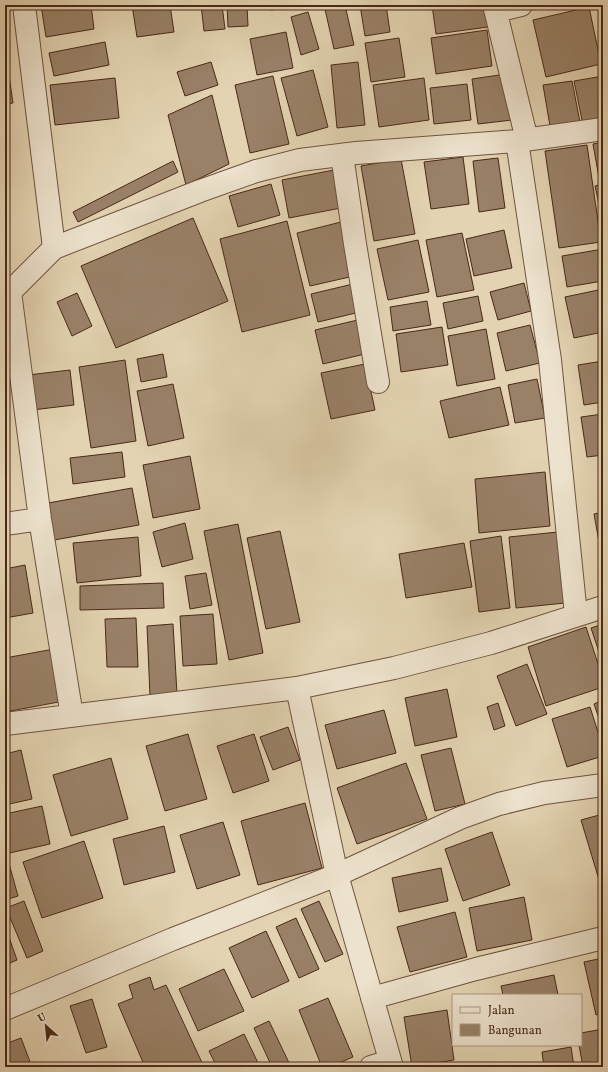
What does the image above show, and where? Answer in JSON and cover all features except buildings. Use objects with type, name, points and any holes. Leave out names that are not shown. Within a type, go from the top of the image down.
[{"type":"street","points":[[24,5],[54,248]]},
{"type":"street","points":[[520,5],[495,8],[522,140],[550,360],[576,615]]},
{"type":"street","points":[[72,716],[40,519],[8,292],[54,248],[200,191],[256,172],[300,160],[342,155],[522,140],[603,129]]},
{"type":"street","points":[[342,155],[378,382]]},
{"type":"street","points":[[5,524],[40,519]]},
{"type":"street","points":[[5,724],[297,688],[394,668],[491,643],[603,607]]},
{"type":"street","points":[[297,688],[337,875],[372,998],[384,1065]]},
{"type":"street","points":[[5,1010],[173,939],[337,875],[460,818],[499,804],[544,793],[603,785]]},
{"type":"street","points":[[372,998],[476,968],[603,938]]}]
